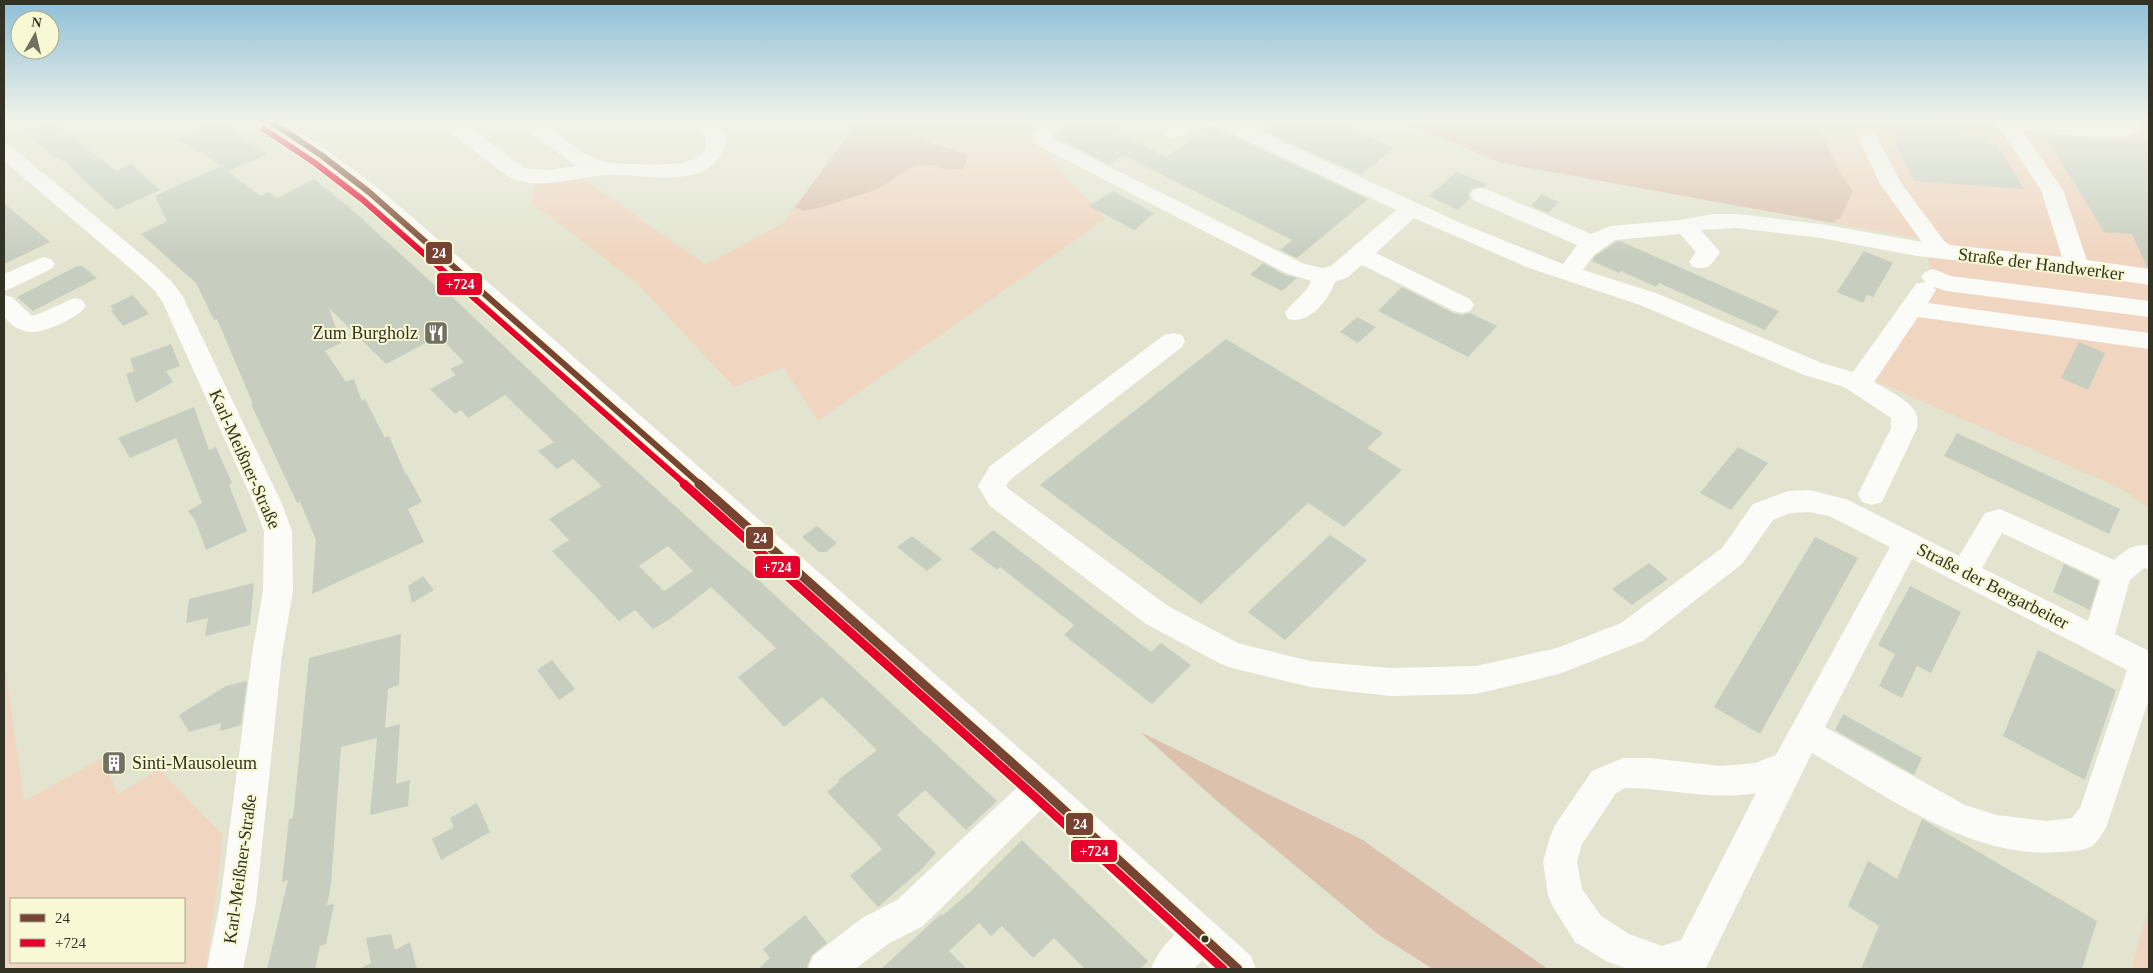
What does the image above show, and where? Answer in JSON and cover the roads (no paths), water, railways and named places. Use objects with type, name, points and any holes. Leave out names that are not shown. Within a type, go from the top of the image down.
[{"type":"street","name":"Karl-Meißner-Straße","points":[[16,166],[146,270],[163,286],[174,301],[268,504],[278,531],[278,591],[267,654],[238,903],[225,969]]},
{"type":"street","points":[[336,166],[369,192],[509,314],[1040,788],[1238,969]]},
{"type":"street","points":[[509,166],[518,173],[533,176],[548,176],[605,168]]},
{"type":"street","points":[[595,166],[646,172],[676,171],[697,166]]},
{"type":"street","points":[[1093,166],[1294,268],[1325,276],[1342,270],[1412,209]]},
{"type":"street","points":[[1328,166],[1412,209],[1537,263],[1648,299],[1813,369],[1853,381],[1894,406],[1904,415],[1904,428],[1872,494]]},
{"type":"street","points":[[1882,166],[1891,184],[1936,247],[1944,252]]},
{"type":"street","points":[[2036,166],[2052,190],[2077,266]]},
{"type":"street","points":[[1481,195],[1594,244]]},
{"type":"street","points":[[1570,273],[1574,262],[1610,233],[1737,220],[1821,231],[1944,252]]},
{"type":"street","points":[[1685,226],[1709,252],[1701,262]]},
{"type":"street","name":"Straße der Handwerker","points":[[1853,381],[1863,379],[1933,278],[1943,262],[1944,252],[2077,266],[2149,277]]},
{"type":"street","points":[[1359,254],[1462,305]]},
{"type":"street","points":[[4,283],[43,264]]},
{"type":"street","points":[[1297,312],[1319,294],[1325,276]]},
{"type":"street","points":[[1933,278],[1946,283],[2149,309]]},
{"type":"street","points":[[4,302],[25,323],[34,324],[48,320],[74,306]]},
{"type":"street","points":[[1914,306],[1925,311],[2149,341]]},
{"type":"street","name":"Straße der Bergarbeiter","points":[[1173,341],[1000,473],[992,486],[1000,498],[1156,615],[1232,655],[1310,674],[1390,682],[1476,680],[1559,661],[1632,632],[1680,597],[1732,556],[1763,512],[1788,502],[1810,501],[1836,507],[2147,665]]},
{"type":"street","points":[[1965,572],[1992,525],[1995,521],[2000,520],[2117,574]]},
{"type":"street","points":[[1788,766],[1755,778],[1721,781],[1650,773],[1623,774],[1604,782],[1567,837],[1560,862],[1566,895],[1588,928],[1619,948],[1662,964],[1693,955],[1788,766],[1907,542]]},
{"type":"street","points":[[2098,640],[2117,574],[2138,556],[2149,557]]},
{"type":"street","points":[[1806,732],[1958,818],[1997,831],[2046,837],[2081,834],[2094,817],[2147,665]]},
{"type":"street","points":[[826,969],[875,931],[910,912],[1040,788]]},
{"type":"street","points":[[1169,969],[1201,936]]},
{"type":"place","name":"Zum Burgholz","points":[[436,333]]},
{"type":"place","name":"Sinti-Mausoleum","points":[[114,763]]}]
